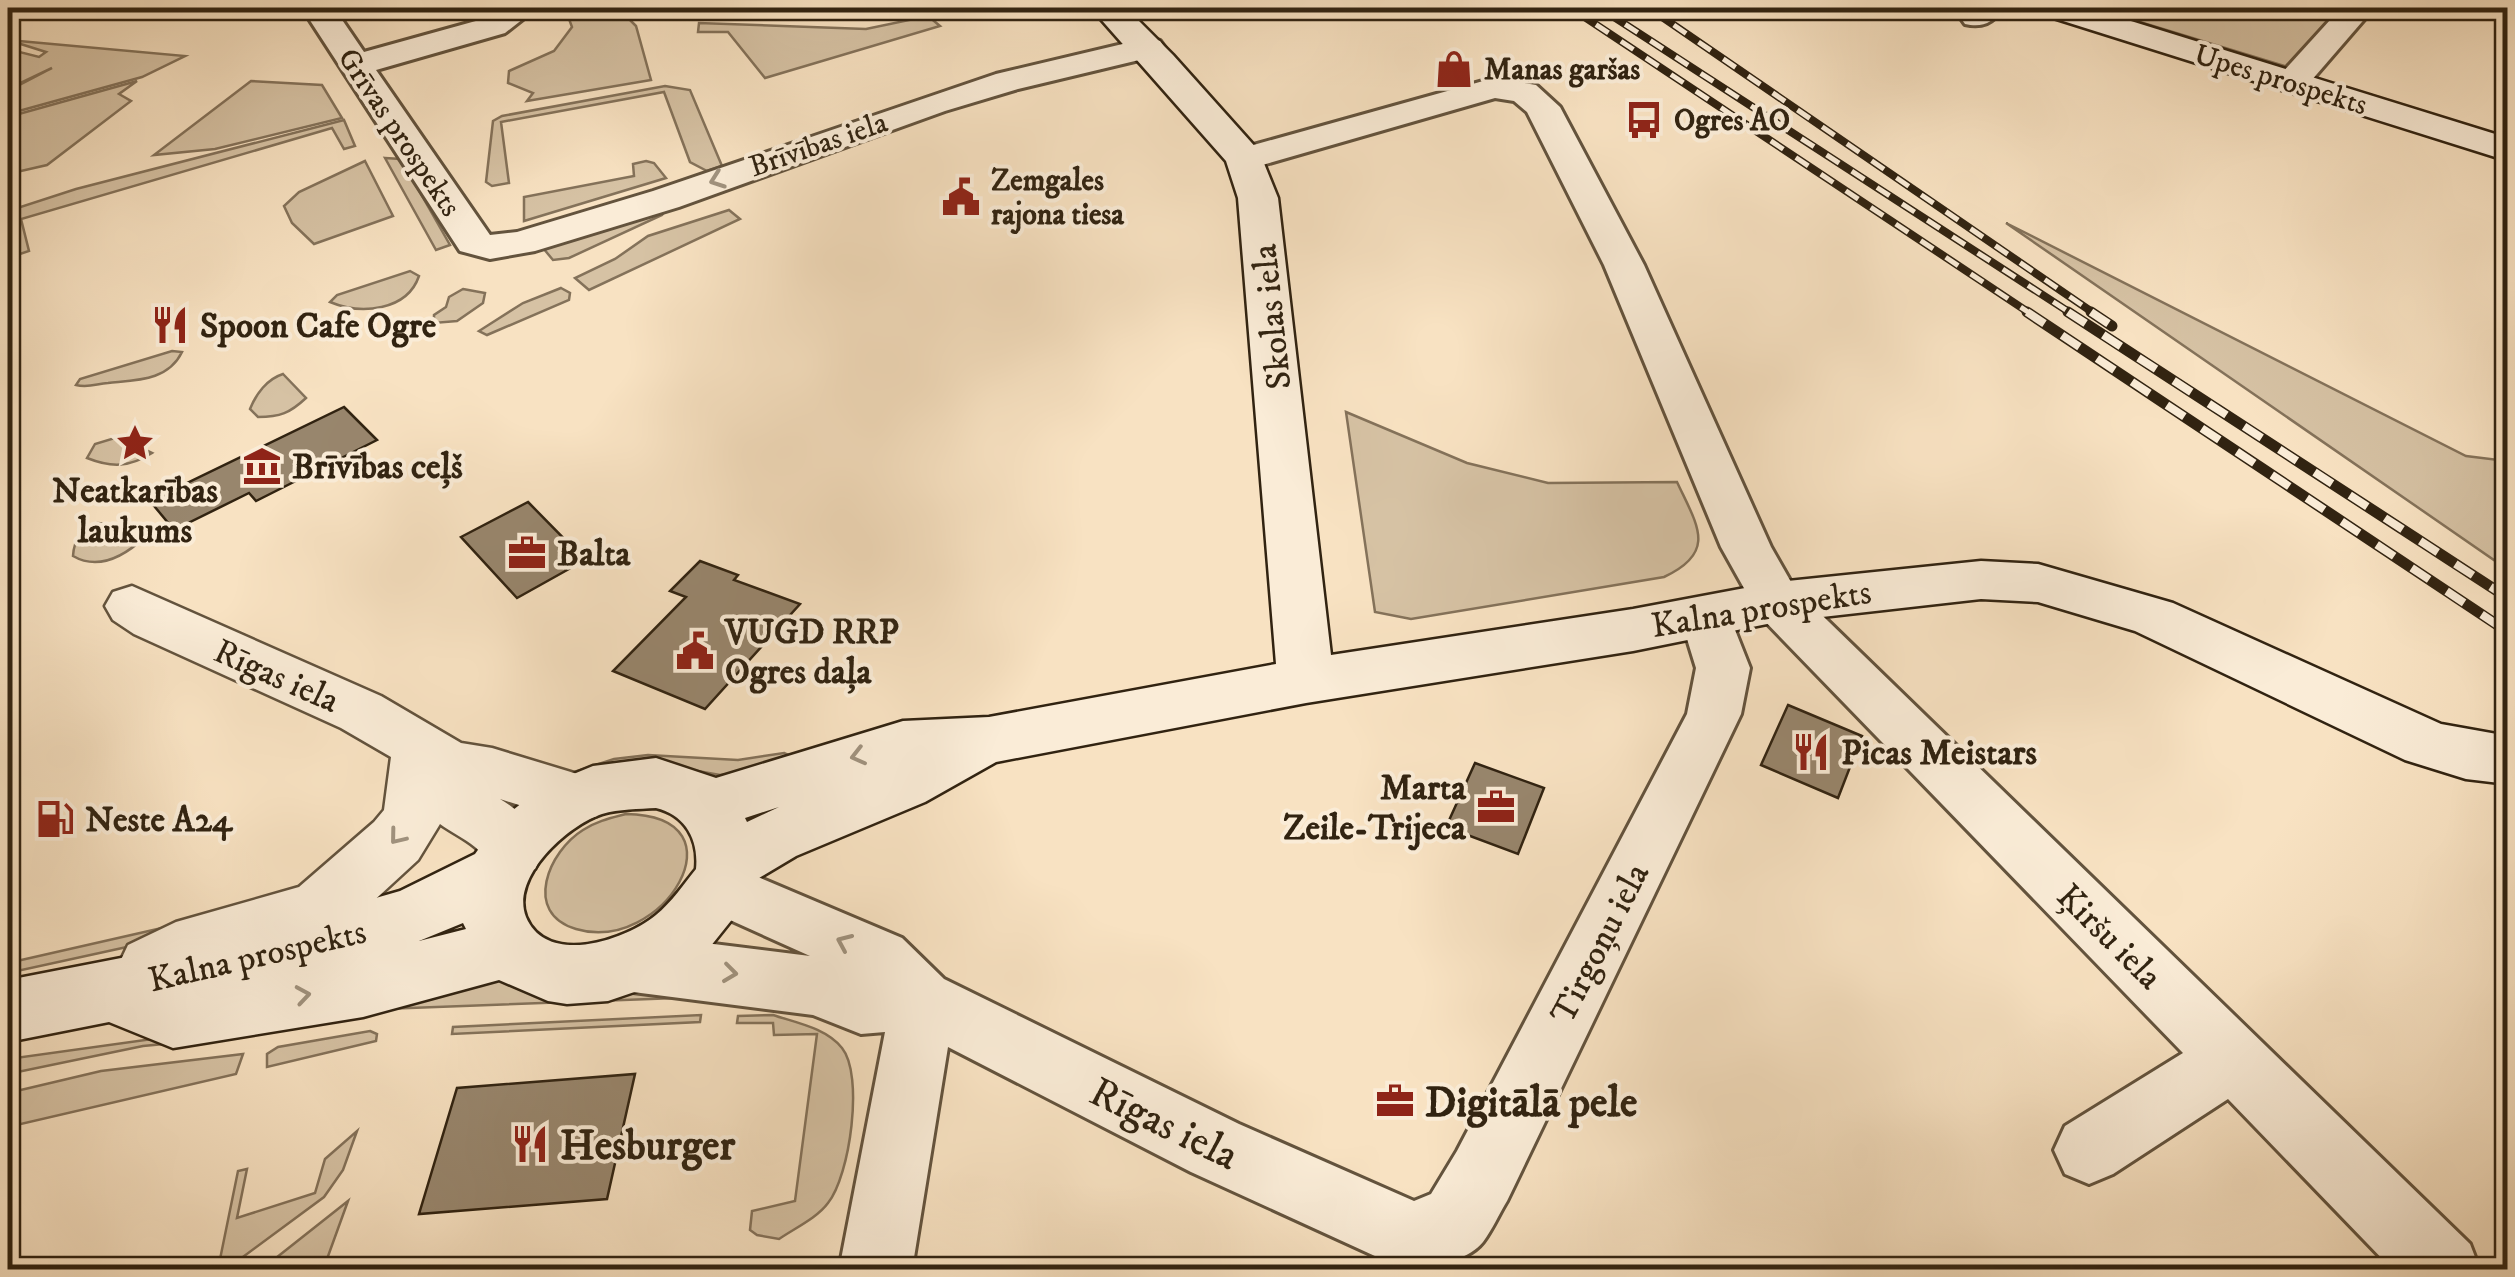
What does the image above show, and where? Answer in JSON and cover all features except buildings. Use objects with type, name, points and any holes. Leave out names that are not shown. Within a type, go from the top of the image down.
[{"type":"main road","name":"Skolas iela","points":[[1106,8],[1148,48],[1244,159],[1258,198],[1306,681]]},
{"type":"main road","name":"Upes prospekts","points":[[2056,8],[2508,150]]},
{"type":"main road","name":"Kalna prospekts","points":[[989,740],[1306,681],[1777,602],[1981,580],[2038,583],[2072,590],[2154,617],[2426,743],[2466,755],[2508,760]]},
{"type":"main road","name":"Rīgas iela","points":[[132,606],[153,620],[344,704],[434,756],[576,798]]},
{"type":"main road","points":[[434,756],[459,805],[499,830],[505,862],[494,917],[496,929],[508,948],[533,966],[580,975],[633,964],[680,936],[724,876],[774,838],[834,810],[904,786],[989,740]]},
{"type":"main road","points":[[707,806],[854,757],[904,746],[989,740]]},
{"type":"main road","points":[[108,990],[176,952],[319,910],[396,842],[413,816],[434,756]]},
{"type":"main road","points":[[505,862],[540,823],[576,798],[610,786],[656,783],[694,795],[707,806],[724,837],[724,876]]},
{"type":"main road","name":"Kalna prospekts","points":[[8,1010],[228,967],[363,932],[418,912],[505,862]]},
{"type":"main road","points":[[108,990],[173,1016],[363,986],[508,948]]},
{"type":"street","name":"Grīvas prospekts","points":[[318,8],[474,243],[490,247]]},
{"type":"street","points":[[356,65],[494,26],[521,8]]},
{"type":"street","points":[[2292,82],[2358,8]]},
{"type":"street","name":"Brīvības iela","points":[[490,247],[521,244],[666,199],[1008,81],[1148,48]]},
{"type":"street","points":[[1244,159],[1494,88],[1524,92],[1542,107],[1624,265],[1746,547],[1777,602]]},
{"type":"street","name":"Ķiršu iela","points":[[1777,602],[2444,1270]]},
{"type":"street","name":"Tirgoņu iela","points":[[1414,1236],[1455,1222],[1482,1176],[1714,714],[1723,668],[1706,616]]},
{"type":"street","points":[[724,876],[880,958],[921,1000]]},
{"type":"street","points":[[633,964],[813,986],[862,1004],[921,1000]]},
{"type":"street","points":[[875,1270],[921,1000]]},
{"type":"street","name":"Rīgas iela","points":[[921,1000],[1215,1148],[1414,1236]]},
{"type":"street","points":[[2089,1150],[2232,1060]]},
{"type":"shaded area","points":[[565,8],[618,8],[636,26],[651,80],[527,101],[533,93],[508,83],[509,71],[554,51],[572,27]]},
{"type":"shaded area","points":[[2094,8],[2341,8],[2291,68]]},
{"type":"shaded area","points":[[928,16],[940,26],[765,78],[728,32],[698,32],[699,23],[866,29]]},
{"type":"shaded area","points":[[8,40],[185,56],[142,77],[8,114],[8,91],[52,68],[8,89],[8,49],[39,57],[46,52]]},
{"type":"shaded area","points":[[137,81],[119,94],[131,101],[47,165],[8,174],[8,162],[13,159],[8,158],[8,117]]},
{"type":"shaded area","points":[[251,81],[322,85],[342,118],[215,149],[154,155]]},
{"type":"shaded area","points":[[665,86],[690,90],[722,166],[707,171],[690,162],[664,92],[501,122],[509,183],[492,186],[486,182],[493,121],[502,116]]},
{"type":"shaded area","points":[[344,120],[355,146],[344,149],[332,128],[21,219],[29,251],[17,255],[8,211],[76,189]]},
{"type":"shaded area","points":[[385,158],[401,159],[450,245],[436,250]]},
{"type":"shaded area","points":[[365,161],[393,216],[314,244],[292,223],[284,206],[299,192]]},
{"type":"shaded area","points":[[654,163],[666,178],[524,221],[524,197],[634,176],[633,164]]},
{"type":"shaded area","points":[[666,210],[569,258],[553,260],[543,248]]},
{"type":"shaded area","points":[[729,210],[740,219],[589,290],[575,278],[615,259],[648,236]]},
{"type":"shaded area","points":[[2006,223],[2466,456],[2507,461],[2507,569]]},
{"type":"shaded area","points":[[410,271],[419,276],[413,288],[394,303],[369,309],[330,302],[337,295]]},
{"type":"shaded area","points":[[561,288],[570,293],[569,300],[487,335],[479,331],[523,303]]},
{"type":"shaded area","points":[[463,289],[485,293],[483,303],[457,321],[434,323],[434,315],[446,307],[449,297]]},
{"type":"shaded area","points":[[172,351],[182,352],[160,374],[140,380],[76,385],[80,379]]},
{"type":"shaded area","points":[[283,374],[306,398],[284,413],[258,417],[250,409],[255,398],[267,383]]},
{"type":"shaded area","points":[[1346,412],[1467,463],[1548,483],[1677,482],[1696,524],[1697,547],[1681,568],[1664,577],[1411,619],[1375,612]]},
{"type":"shaded area","points":[[118,437],[152,453],[121,464],[87,458],[95,444]]},
{"type":"shaded area","points":[[97,523],[146,527],[146,536],[112,559],[93,562],[73,556],[80,536]]},
{"type":"shaded area","points":[[784,753],[797,759],[759,772],[720,775],[664,765],[585,776],[550,773],[574,772],[614,759],[648,755],[738,760]]},
{"type":"shaded area","points":[[626,814],[663,821],[682,836],[687,858],[679,882],[662,905],[637,922],[608,932],[576,929],[559,921],[550,910],[546,881],[560,852],[588,827]]},
{"type":"shaded area","points":[[241,910],[223,926],[8,973],[8,963]]},
{"type":"shaded area","points":[[483,977],[732,996],[383,1009]]},
{"type":"shaded area","points":[[701,1015],[700,1022],[452,1034],[453,1027]]},
{"type":"shaded area","points":[[773,1015],[819,1031],[842,1048],[849,1061],[853,1102],[848,1149],[836,1190],[818,1213],[779,1239],[750,1230],[752,1211],[795,1201],[817,1034],[774,1035],[773,1023],[737,1023],[738,1016]]},
{"type":"shaded area","points":[[331,1021],[239,1037],[143,1046],[8,1074],[8,1059],[246,1026]]},
{"type":"shaded area","points":[[370,1031],[377,1034],[376,1041],[267,1067],[267,1054],[278,1047]]},
{"type":"shaded area","points":[[243,1054],[236,1074],[8,1127],[8,1093],[101,1071]]},
{"type":"shaded area","points":[[357,1131],[343,1170],[324,1197],[228,1268],[218,1269],[238,1171],[247,1169],[237,1218],[315,1193],[325,1159]]},
{"type":"shaded area","points":[[348,1201],[327,1259],[316,1269],[262,1269]]},
{"type":"railway","points":[[1571,8],[2031,314]]},
{"type":"railway","points":[[1600,8],[2072,314]]},
{"type":"railway","points":[[1649,8],[2095,314]]},
{"type":"railway","points":[[2027,312],[2508,632]]},
{"type":"railway","points":[[2068,312],[2508,598]]},
{"type":"railway","points":[[2091,312],[2112,326]]},
{"type":"place","name":"Manas garšas","points":[[1454,69]]},
{"type":"place","name":"Ogres AO","points":[[1644,120]]},
{"type":"place","name":"Zemgales rajona tiesa","points":[[961,197]]},
{"type":"place","name":"Spoon Cafe Ogre","points":[[170,325]]},
{"type":"place","name":"Neatkarības laukums","points":[[135,443]]},
{"type":"place","name":"Brīvības ceļš","points":[[262,466]]},
{"type":"place","name":"Balta","points":[[527,553]]},
{"type":"place","name":"VUGD RRP Ogres daļa","points":[[695,651]]},
{"type":"place","name":"Picas Meistars","points":[[1811,752]]},
{"type":"place","name":"Marta Zeile-Trijeca","points":[[1496,807]]},
{"type":"place","name":"Neste A24","points":[[55,819]]},
{"type":"place","name":"Digitālā pele","points":[[1395,1101]]},
{"type":"place","name":"Hesburger","points":[[530,1144]]}]
